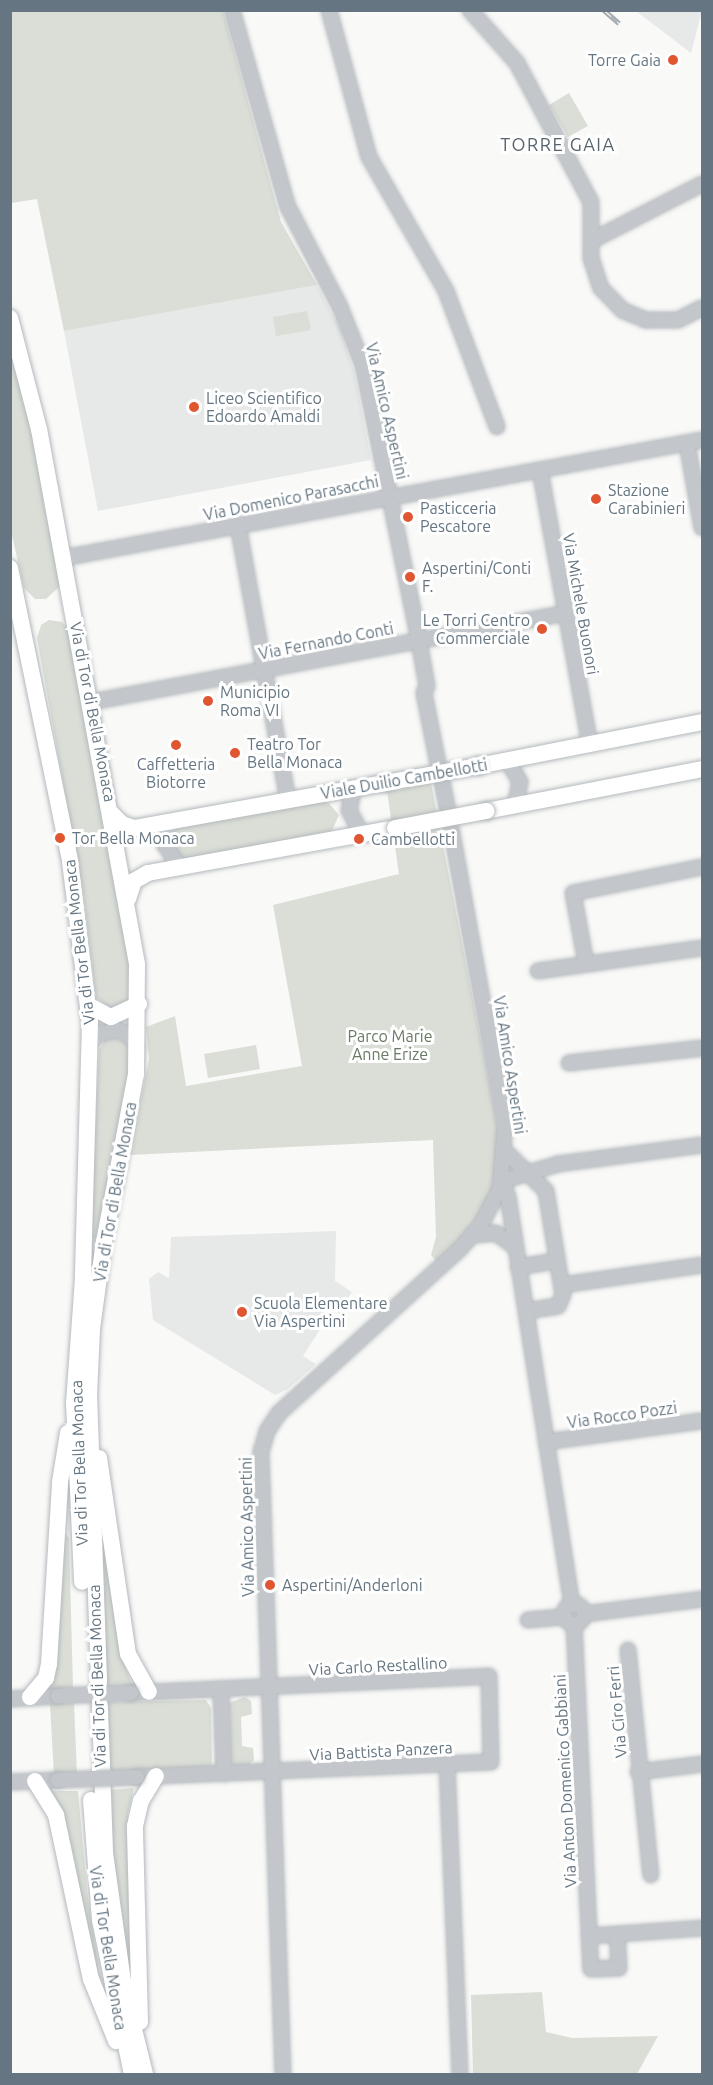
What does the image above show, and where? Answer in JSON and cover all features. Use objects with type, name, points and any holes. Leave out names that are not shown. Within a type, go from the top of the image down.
[{"type":"main road","name":"Via di Tor di Bella Monaca","points":[[10,318],[31,390],[91,702],[127,900],[139,1004],[138,1049],[131,1109],[104,1241],[82,1398]]},
{"type":"main road","name":"Via di Tor Bella Monaca","points":[[10,568],[70,861],[88,1005],[90,1042],[82,1398],[96,1884],[112,1993],[138,2074]]},
{"type":"main road","name":"Viale Duilio Cambellotti","points":[[111,813],[130,828],[478,766],[702,723]]},
{"type":"main road","points":[[127,900],[138,877],[181,867],[516,806],[702,769]]},
{"type":"main road","points":[[88,1005],[111,1017],[139,1004]]},
{"type":"main road","points":[[82,1398],[128,1654],[149,1692]]},
{"type":"main road","points":[[30,1697],[46,1678],[49,1664],[60,1482],[82,1398]]},
{"type":"main road","points":[[138,2074],[135,1833],[139,1804],[156,1776]]},
{"type":"main road","points":[[36,1781],[56,1815],[93,1986],[138,2074]]},
{"type":"street","name":"Via Amico Aspertini","points":[[232,10],[287,205],[344,314],[362,361],[428,686],[424,693],[438,764]]},
{"type":"street","points":[[329,10],[371,163],[446,291],[497,427]]},
{"type":"street","points":[[470,10],[510,53],[570,159],[593,207],[591,241],[596,277],[613,302],[628,314],[667,322],[702,308]]},
{"type":"street","points":[[591,241],[702,184]]},
{"type":"street","name":"Via Domenico Parasacchi","points":[[63,558],[702,440]]},
{"type":"street","points":[[687,443],[702,528]]},
{"type":"street","name":"Via Michele Buonori","points":[[540,470],[590,744]]},
{"type":"street","points":[[238,525],[288,800]]},
{"type":"street","name":"Via Fernando Conti","points":[[91,702],[567,613]]},
{"type":"street","points":[[507,760],[520,782],[516,806]]},
{"type":"street","points":[[442,781],[448,811]]},
{"type":"street","points":[[354,788],[349,810],[361,833]]},
{"type":"street","points":[[173,821],[165,831],[164,844],[181,867]]},
{"type":"street","name":"Via Amico Aspertini","points":[[283,2074],[260,1461],[267,1431],[288,1404],[474,1235],[491,1208],[502,1181],[506,1152],[504,1118],[451,828]]},
{"type":"street","points":[[586,963],[573,893],[702,867]]},
{"type":"street","points":[[538,971],[702,948]]},
{"type":"street","points":[[90,1042],[102,1033],[118,1030],[129,1035],[138,1049]]},
{"type":"street","points":[[568,1063],[702,1048]]},
{"type":"street","points":[[572,1605],[508,1197],[502,1181],[558,1164],[702,1145]]},
{"type":"street","points":[[506,1152],[546,1191],[562,1284],[563,1299],[559,1305],[526,1311]]},
{"type":"street","points":[[474,1235],[496,1233],[515,1247]]},
{"type":"street","points":[[518,1267],[557,1261]]},
{"type":"street","points":[[562,1284],[702,1265]]},
{"type":"street","name":"Via Rocco Pozzi","points":[[546,1442],[702,1421]]},
{"type":"street","points":[[584,1614],[702,1599]]},
{"type":"street","points":[[528,1620],[582,1620],[584,1614],[582,1608],[572,1605]]},
{"type":"street","points":[[569,1621],[565,1611],[572,1605]]},
{"type":"street","name":"Via Anton Domenico Gabbiani","points":[[569,1621],[591,1969],[619,1968],[617,1934]]},
{"type":"street","name":"Via Ciro Ferri","points":[[628,1650],[638,1772],[651,1875]]},
{"type":"street","name":"Via Carlo Restallino","points":[[10,1699],[489,1676],[491,1762]]},
{"type":"street","points":[[221,1690],[224,1774]]},
{"type":"street","name":"Via Battista Panzera","points":[[10,1782],[491,1762]]},
{"type":"street","points":[[447,1764],[460,2074]]},
{"type":"street","name":"Via Ciro Ferri","points":[[638,1772],[702,1764]]},
{"type":"street","points":[[590,1936],[702,1929]]},
{"type":"shaded area","points":[[636,11],[702,11],[691,53]]},
{"type":"shaded area","points":[[317,285],[339,327],[354,371],[371,460],[98,511],[64,331]]},
{"type":"shaded area","name":"Scuola Elementare Via Aspertini","points":[[336,1231],[335,1281],[352,1292],[346,1301],[350,1304],[343,1316],[333,1309],[303,1356],[316,1364],[288,1389],[275,1395],[153,1320],[149,1279],[158,1272],[169,1278],[171,1237]]},
{"type":"green space","points":[[11,10],[223,11],[281,222],[317,285],[64,331],[37,199],[11,203]]},
{"type":"green space","points":[[569,93],[588,126],[568,137],[549,105]]},
{"type":"green space","points":[[307,311],[311,330],[276,336],[273,317]]},
{"type":"green space","points":[[10,346],[24,393],[60,586],[46,599],[35,599],[24,588],[11,531]]},
{"type":"green space","points":[[49,620],[62,622],[68,628],[129,963],[128,1002],[112,1010],[96,997],[84,898],[37,638],[41,625]]},
{"type":"green space","name":"Parco Marie Anne Erize","points":[[431,783],[497,1124],[499,1149],[497,1180],[481,1212],[456,1245],[437,1262],[431,1255],[436,1237],[433,1140],[130,1155],[149,1059],[146,1027],[175,1016],[186,1086],[302,1066],[273,905],[399,874],[387,791]]},
{"type":"green space","points":[[327,801],[339,815],[332,831],[188,859],[179,858],[169,839],[177,827]]},
{"type":"green space","points":[[117,1037],[128,1044],[129,1073],[97,1239],[90,1238],[99,1050],[105,1040]]},
{"type":"green space","points":[[256,1045],[260,1069],[208,1078],[204,1054]]},
{"type":"green space","points":[[100,1533],[125,1667],[133,1686],[105,1687]]},
{"type":"green space","points":[[65,1534],[69,1538],[73,1688],[47,1689]]},
{"type":"green space","points":[[245,1697],[251,1701],[252,1714],[241,1717],[242,1746],[253,1748],[254,1760],[248,1766],[236,1767],[231,1762],[229,1703]]},
{"type":"green space","points":[[206,1700],[211,1708],[212,1766],[109,1774],[105,1702]]},
{"type":"green space","points":[[74,1703],[77,1775],[54,1776],[50,1704]]},
{"type":"green space","points":[[134,1788],[128,1813],[130,1976],[114,1862],[109,1790]]},
{"type":"green space","points":[[51,1791],[78,1791],[87,1891],[101,1985],[61,1808]]},
{"type":"green space","points":[[542,1992],[546,2032],[572,2038],[658,2036],[637,2074],[473,2074],[471,1995]]},
{"type":"railway","points":[[604,10],[619,23]]},
{"type":"place","name":"Torre Gaia","points":[[673,60]]},
{"type":"place","name":"Liceo Scientifico Edoardo Amaldi","points":[[194,407]]},
{"type":"place","name":"Stazione Carabinieri","points":[[596,499]]},
{"type":"place","name":"Pasticceria Pescatore","points":[[408,517]]},
{"type":"place","name":"Aspertini/Conti F.","points":[[410,577]]},
{"type":"place","name":"Le Torri Centro Commerciale","points":[[542,629]]},
{"type":"place","name":"Municipio Roma VI","points":[[208,701]]},
{"type":"place","name":"Caffetteria Biotorre","points":[[176,745]]},
{"type":"place","name":"Teatro Tor Bella Monaca","points":[[235,753]]},
{"type":"place","name":"Tor Bella Monaca","points":[[60,838]]},
{"type":"place","name":"Cambellotti","points":[[359,839]]},
{"type":"place","name":"Scuola Elementare Via Aspertini","points":[[242,1312]]},
{"type":"place","name":"Aspertini/Anderloni","points":[[270,1585]]},
{"type":"district","name":"TORRE GAIA","points":[[558,144]]}]
